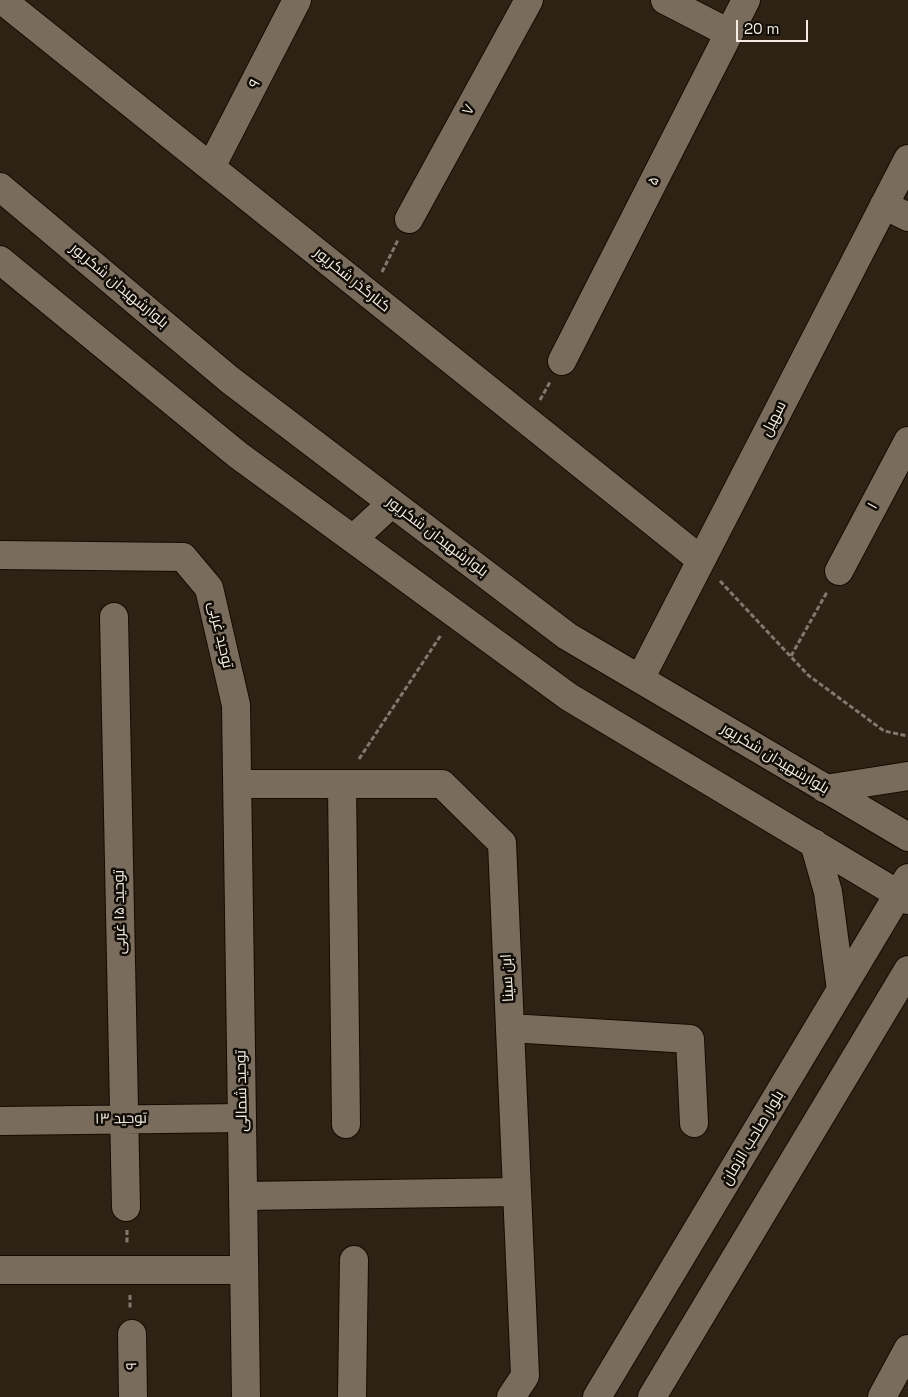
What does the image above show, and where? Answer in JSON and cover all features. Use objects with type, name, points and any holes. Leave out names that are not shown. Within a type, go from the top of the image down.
[{"type":"street","name":"۹","points":[[211,167],[297,0]]},
{"type":"street","name":"۷","points":[[409,220],[529,0]]},
{"type":"street","points":[[665,0],[729,33]]},
{"type":"street","name":"۵","points":[[562,361],[746,0]]},
{"type":"street","name":"کنارگذر شکرپور","points":[[15,4],[211,167],[701,560]]},
{"type":"street","name":"سهیل","points":[[640,679],[701,560],[896,211],[908,159]]},
{"type":"street","name":"بلوارشهیدان شکرپور","points":[[0,187],[230,380],[567,636],[908,837]]},
{"type":"street","points":[[0,260],[238,455],[569,697],[814,843],[905,891]]},
{"type":"street","name":"۱","points":[[839,572],[908,441]]},
{"type":"street","points":[[353,539],[392,503]]},
{"type":"street","name":"توحید غربی","points":[[0,555],[184,557],[209,588],[236,705],[238,784]]},
{"type":"street","name":"توحید ۱۵ غربی","points":[[114,617],[126,1207]]},
{"type":"street","points":[[825,788],[908,776]]},
{"type":"street","name":"ابن سینا","points":[[238,784],[442,784],[502,843],[525,1376],[511,1397]]},
{"type":"street","name":"توحید شمالی","points":[[238,784],[246,1397]]},
{"type":"street","points":[[342,784],[346,1124]]},
{"type":"street","points":[[814,843],[828,892],[841,990]]},
{"type":"street","name":"بلوار صاحب الزمان","points":[[597,1397],[841,990],[905,891]]},
{"type":"street","points":[[652,1397],[908,970]]},
{"type":"street","points":[[876,1023],[908,997]]},
{"type":"street","points":[[510,1028],[690,1039],[694,1123]]},
{"type":"street","name":"توحید ۱۳","points":[[0,1121],[242,1118]]},
{"type":"street","points":[[243,1196],[517,1192]]},
{"type":"street","points":[[352,1397],[354,1260]]},
{"type":"street","points":[[0,1270],[244,1270]]},
{"type":"street","name":"۹","points":[[132,1334],[133,1397]]},
{"type":"street","points":[[882,1397],[905,1361]]},
{"type":"path","points":[[371,295],[409,220]]},
{"type":"path","points":[[528,422],[562,361]]},
{"type":"path","points":[[701,560],[808,674],[884,731],[908,736]]},
{"type":"path","points":[[791,656],[839,572]]},
{"type":"path","points":[[342,784],[455,614]]}]
